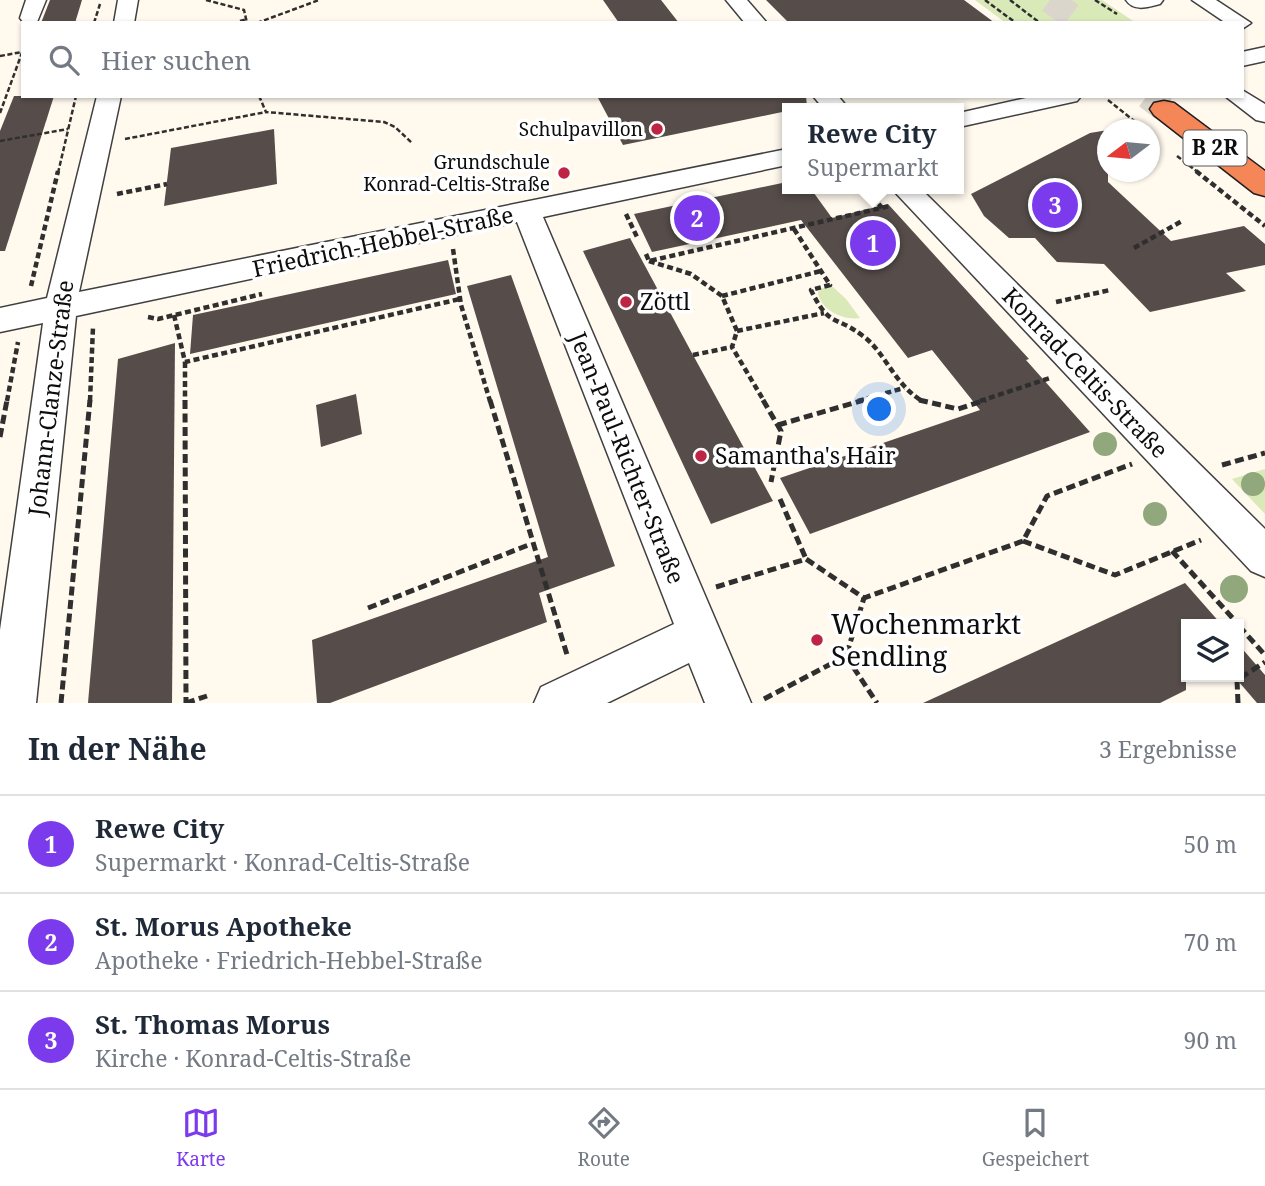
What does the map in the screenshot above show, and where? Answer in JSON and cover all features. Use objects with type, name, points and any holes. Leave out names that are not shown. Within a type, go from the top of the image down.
[{"type":"highway","name":"B 2R","points":[[1167,114],[1265,157]]},
{"type":"highway","name":"B 2R","points":[[1167,114],[1265,186]]},
{"type":"street","points":[[124,21],[128,0]]},
{"type":"street","points":[[736,0],[755,21]]},
{"type":"street","points":[[1136,0],[1153,0]]},
{"type":"street","points":[[1202,0],[1239,21]]},
{"type":"street","points":[[1244,59],[1265,54]]},
{"type":"street","name":"Johann-Clanze-Straße","points":[[13,703],[78,306],[64,284],[117,144],[109,98]]},
{"type":"street","points":[[964,119],[1060,98]]},
{"type":"street","points":[[1240,98],[1265,115]]},
{"type":"street","name":"Friedrich-Hebbel-Straße","points":[[12,318],[782,158]]},
{"type":"street","name":"Konrad-Celtis-Straße","points":[[910,194],[1265,557]]},
{"type":"street","name":"Jean-Paul-Richter-Straße","points":[[527,213],[700,635],[744,702]]},
{"type":"street","points":[[568,698],[700,635]]},
{"type":"path","points":[[95,21],[101,0]]},
{"type":"path","points":[[206,0],[244,9],[247,21],[240,20]]},
{"type":"path","points":[[262,21],[320,0]]},
{"type":"path","points":[[985,0],[1013,21]]},
{"type":"path","points":[[1010,0],[1037,21]]},
{"type":"path","points":[[1095,0],[1118,15]]},
{"type":"path","points":[[0,56],[21,51]]},
{"type":"path","points":[[0,113],[21,56]]},
{"type":"path","points":[[0,437],[12,318],[76,98]]},
{"type":"path","points":[[260,98],[265,113]]},
{"type":"path","points":[[1108,100],[1167,114]]},
{"type":"path","points":[[117,144],[265,113],[377,121],[395,127],[412,143]]},
{"type":"path","points":[[117,144],[128,128]]},
{"type":"path","points":[[0,141],[68,129]]},
{"type":"path","points":[[1171,150],[1265,226]]},
{"type":"path","points":[[117,194],[167,184]]},
{"type":"path","points":[[114,207],[118,187]]},
{"type":"path","points":[[871,194],[882,208]]},
{"type":"path","points":[[649,261],[882,208],[910,194]]},
{"type":"path","points":[[1134,248],[1182,221]]},
{"type":"path","points":[[794,229],[830,285],[811,290],[824,313],[833,321],[864,336],[904,388],[924,403],[958,409],[1080,368]]},
{"type":"path","points":[[452,242],[460,299],[531,544],[568,698]]},
{"type":"path","points":[[646,254],[649,261],[691,274],[722,296],[737,331],[732,347],[781,431],[771,482]]},
{"type":"path","points":[[722,296],[821,271]]},
{"type":"path","points":[[1023,309],[1110,290]]},
{"type":"path","points":[[185,362],[460,299]]},
{"type":"path","points":[[61,703],[93,368],[78,306]]},
{"type":"path","points":[[737,331],[824,313]]},
{"type":"path","points":[[174,315],[185,362],[186,703],[207,696]]},
{"type":"path","points":[[694,355],[732,347]]},
{"type":"path","points":[[778,425],[904,388]]},
{"type":"path","points":[[1186,475],[1265,453]]},
{"type":"path","points":[[1023,541],[1047,496],[1138,462]]},
{"type":"path","points":[[780,499],[806,559],[864,597]]},
{"type":"path","points":[[864,597],[1023,541],[1115,575],[1209,536]]},
{"type":"path","points":[[368,608],[531,544]]},
{"type":"path","points":[[1172,551],[1233,619]]},
{"type":"path","points":[[700,635],[709,589],[806,559]]},
{"type":"path","points":[[744,702],[846,656],[864,597]]},
{"type":"path","points":[[1244,631],[1265,654]]},
{"type":"path","points":[[846,656],[877,703]]},
{"type":"path","points":[[1238,703],[1237,680],[1265,662]]},
{"type":"green space","points":[[975,0],[1102,0],[1133,21],[1003,21]]},
{"type":"green space","points":[[833,287],[860,318],[840,316],[823,304],[818,292],[823,288]]},
{"type":"green space","points":[[1265,469],[1265,514],[1232,479]]},
{"type":"building","points":[[50,0],[82,0],[76,21],[42,21]]},
{"type":"building","points":[[603,0],[661,0],[677,21],[618,21]]},
{"type":"building","points":[[766,0],[964,0],[992,21],[787,21]]},
{"type":"building","points":[[14,96],[53,98],[5,251],[0,251],[0,131]]},
{"type":"building","name":"Schulpavillon","points":[[598,98],[806,98],[807,103],[782,103],[782,112],[623,145]]},
{"type":"building","points":[[274,129],[277,184],[164,206],[171,148]]},
{"type":"building","points":[[1097,132],[1097,182],[1108,182],[1171,241],[1244,226],[1265,244],[1265,265],[1226,273],[1246,291],[1150,312],[1104,264],[1057,262],[1035,238],[1009,238],[984,216],[971,194]]},
{"type":"building","points":[[782,183],[782,194],[815,194],[832,218],[888,204],[1029,359],[1026,360],[1090,432],[810,534],[780,478],[980,410],[932,350],[908,358],[801,220],[652,252],[634,214]]},
{"type":"building","points":[[630,238],[773,501],[711,524],[583,251]]},
{"type":"building","points":[[448,260],[456,294],[190,354],[193,315]]},
{"type":"building","points":[[511,275],[615,566],[539,593],[547,622],[330,703],[317,703],[312,640],[548,557],[467,286]]},
{"type":"building","points":[[175,343],[172,703],[88,703],[118,359]]},
{"type":"building","points":[[356,394],[362,434],[321,447],[316,405]]},
{"type":"building","points":[[1185,583],[1217,619],[1181,619],[1181,682],[1186,682],[1186,690],[1160,703],[923,703]]},
{"type":"building","points":[[1244,651],[1265,675],[1265,703],[1257,703],[1239,682],[1244,682]]},
{"type":"tunnel","points":[[1050,0],[1078,21]]},
{"type":"tunnel","points":[[1150,98],[1164,109]]},
{"type":"place","name":"Schulpavillon","points":[[657,129]]},
{"type":"place","name":"Grundschule Konrad-Celtis-Straße","points":[[564,173]]},
{"type":"place","name":"St. Thomas Morus","points":[[1055,205]]},
{"type":"place","name":"St. Morus Apotheke","points":[[697,218]]},
{"type":"place","name":"Rewe City","points":[[873,243]]},
{"type":"place","name":"Zöttl","points":[[626,302]]},
{"type":"place","name":"Samantha's Hair","points":[[701,456]]},
{"type":"place","name":"Wochenmarkt Sendling","points":[[817,640]]}]
